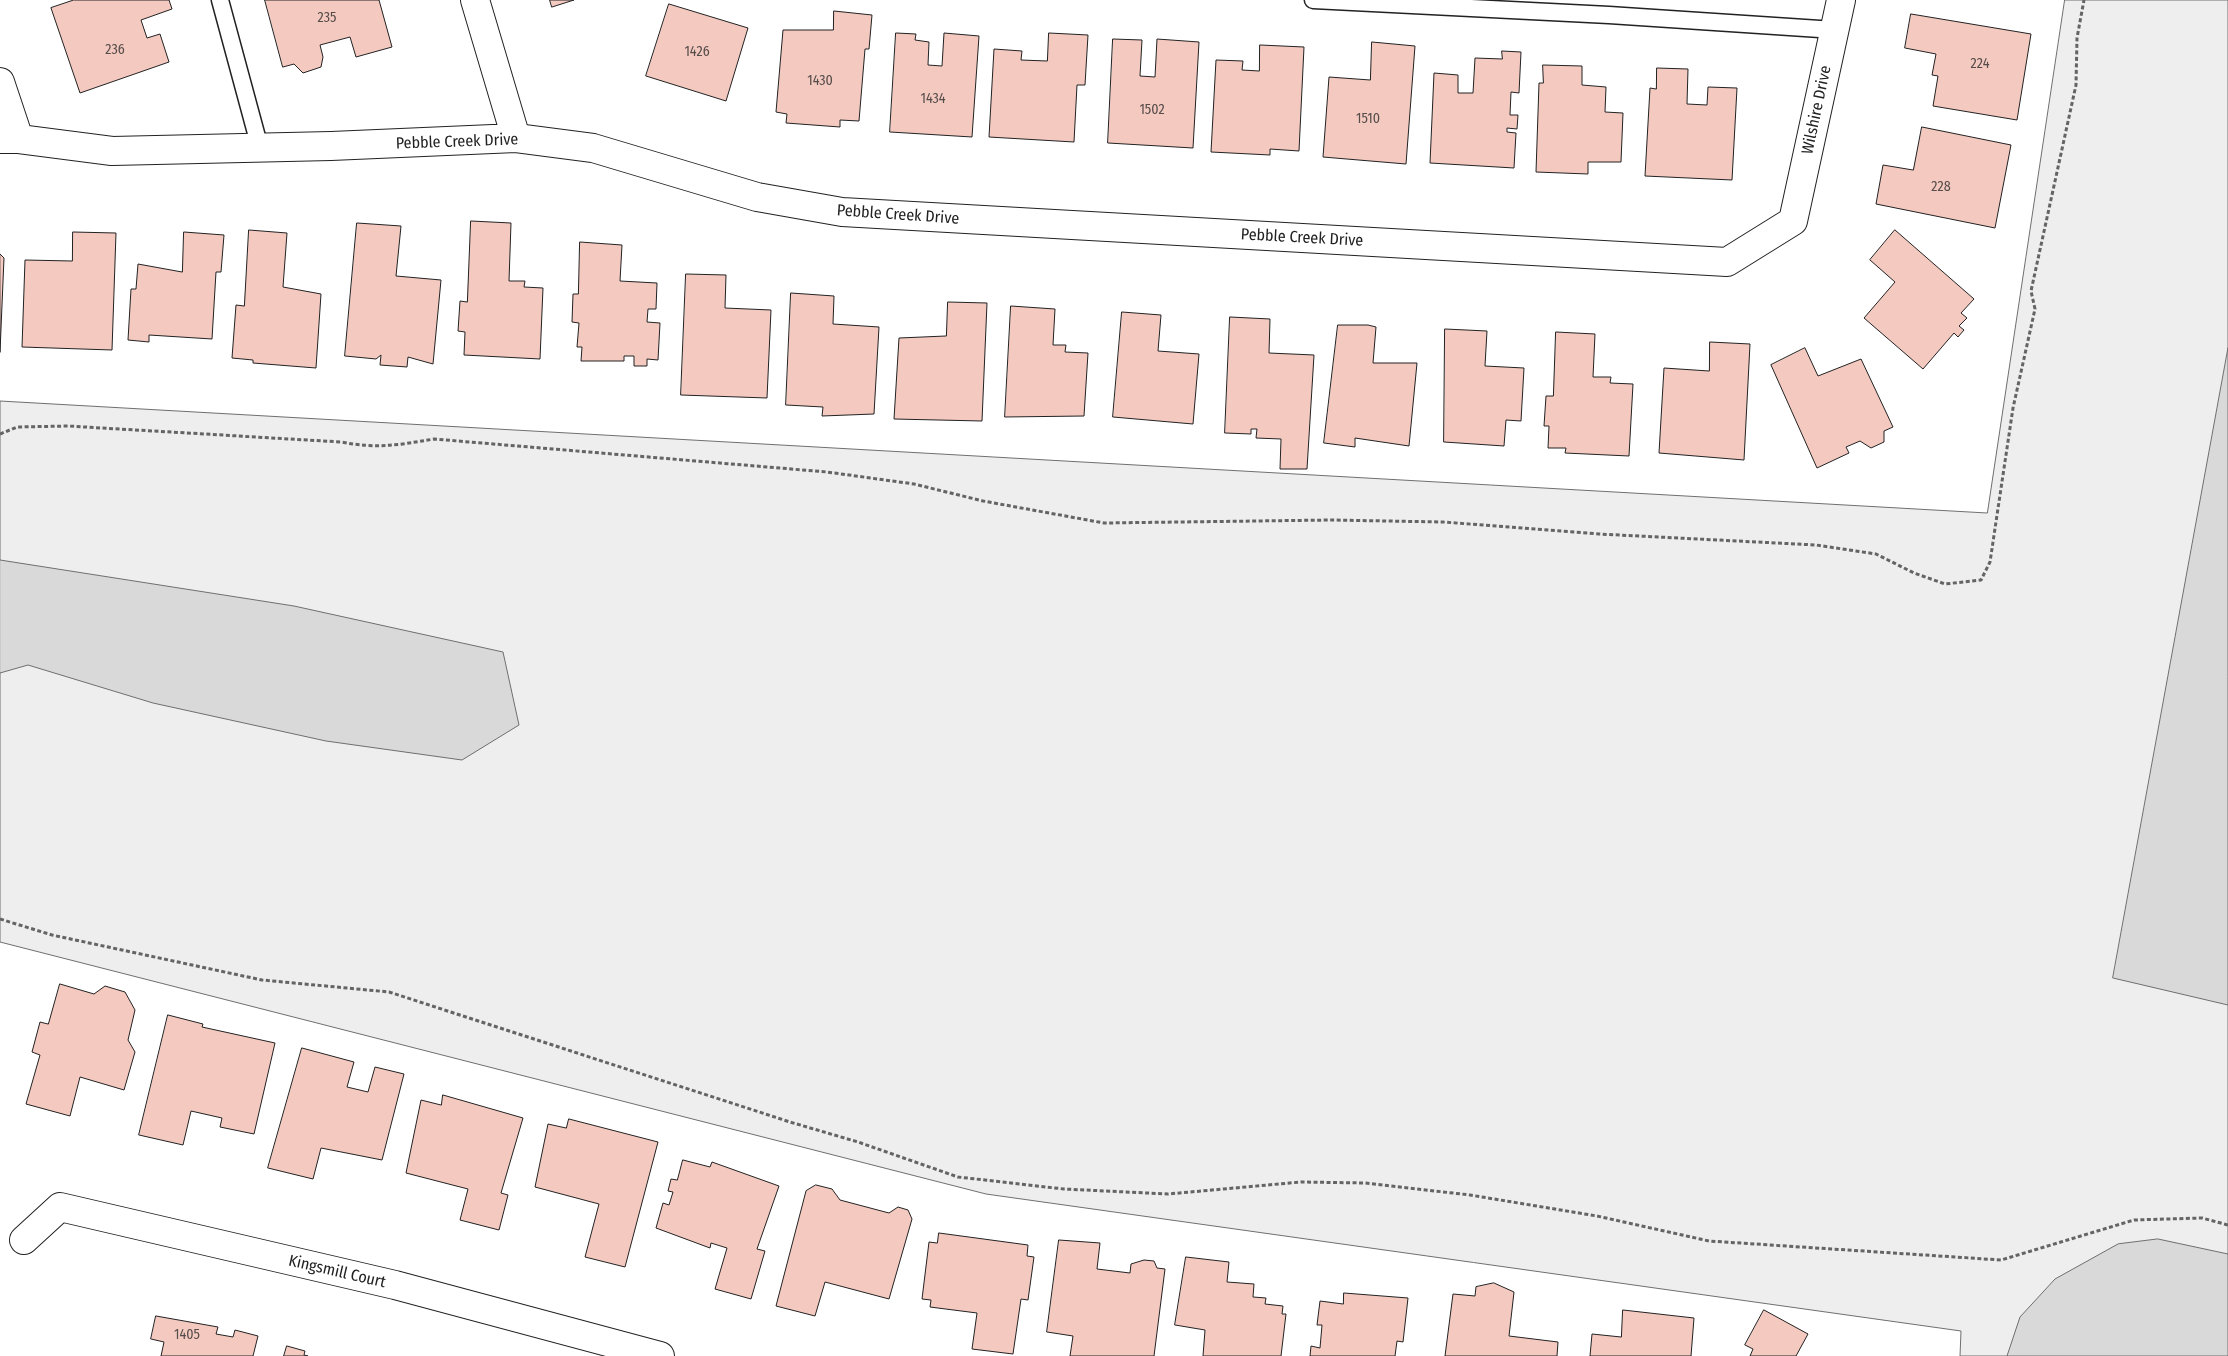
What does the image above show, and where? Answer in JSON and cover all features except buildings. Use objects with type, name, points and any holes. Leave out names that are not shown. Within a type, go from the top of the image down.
[{"type":"street","points":[[475,0],[516,138]]},
{"type":"street","name":"Wilshire Drive","points":[[1793,221],[1841,0]]},
{"type":"street","points":[[0,82],[9,139]]},
{"type":"street","name":"Pebble Creek Drive","points":[[9,139],[112,151],[260,148],[516,138],[593,148],[756,198],[842,212],[1727,262],[1793,221]]},
{"type":"street","name":"Kingsmill Court","points":[[24,1240],[60,1207],[395,1285],[660,1356]]},
{"type":"lane","points":[[220,0],[260,148]]},
{"type":"lane","points":[[1314,0],[1610,15],[1835,30]]},
{"type":"path","points":[[0,434],[17,428],[68,426],[341,442],[376,447],[434,440],[827,472],[914,484],[983,501],[1104,523],[1322,520],[1443,522],[1609,535],[1816,545],[1876,554],[1914,573],[1945,584],[1981,580],[1990,562],[2013,408],[2035,309],[2031,291],[2076,85],[2077,38],[2084,0]]},
{"type":"path","points":[[0,919],[52,935],[262,980],[389,992],[790,1122],[858,1142],[958,1177],[1064,1189],[1168,1194],[1301,1182],[1365,1184],[1470,1196],[1597,1216],[1709,1241],[2001,1260],[2134,1220],[2202,1218],[2228,1225]]},
{"type":"shaded area","points":[[2065,0],[2228,0],[2228,1356],[1960,1356],[1961,1331],[986,1194],[0,942],[0,401],[1987,513]]},
{"type":"shaded area","points":[[2228,348],[2228,1005],[2113,978]]},
{"type":"shaded area","points":[[0,560],[294,606],[503,652],[519,725],[462,760],[326,741],[153,703],[28,665],[0,673]]},
{"type":"shaded area","points":[[2158,1239],[2228,1254],[2228,1356],[2007,1356],[2020,1317],[2055,1279],[2118,1244]]}]
